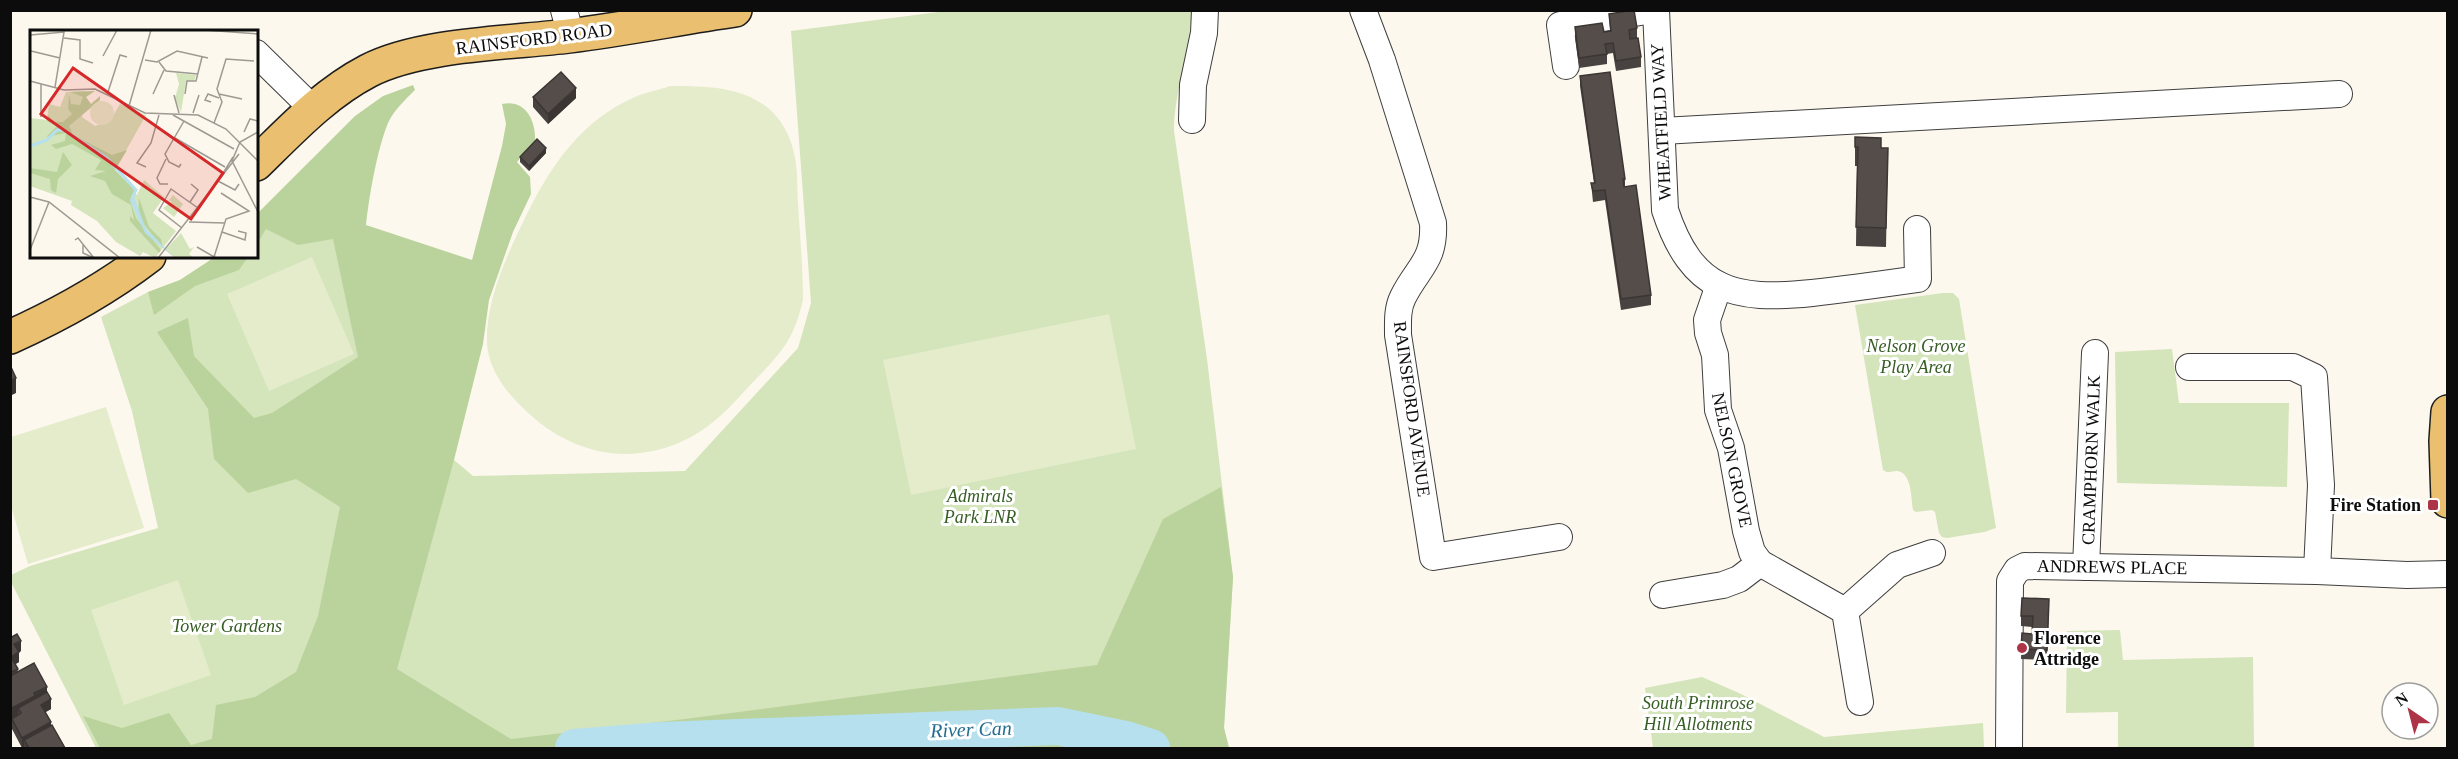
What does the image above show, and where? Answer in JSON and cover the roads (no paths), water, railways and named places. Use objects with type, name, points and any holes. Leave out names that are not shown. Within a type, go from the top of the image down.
[{"type":"main road","name":"RAINSFORD ROAD","points":[[258,162],[313,109],[338,89],[369,70],[418,56],[567,23],[735,10]]},
{"type":"main road","points":[[10,337],[58,315],[124,276],[146,258]]},
{"type":"main road","points":[[2448,412],[2446,441],[2448,501]]},
{"type":"street","points":[[1192,120],[1193,85],[1204,33],[1205,10]]},
{"type":"street","name":"RAINSFORD AVENUE","points":[[1362,10],[1382,60],[1433,223],[1434,241],[1429,257],[1402,298],[1398,316],[1398,335],[1432,557],[1559,537]]},
{"type":"street","points":[[1566,66],[1560,25],[1655,10]]},
{"type":"street","name":"WHEATFIELD WAY","points":[[1655,10],[1665,210],[1674,236],[1701,272],[1719,285],[1750,295],[1774,297],[1918,279],[1917,229]]},
{"type":"street","points":[[258,55],[313,109]]},
{"type":"street","points":[[1662,131],[2339,94]]},
{"type":"street","name":"NELSON GROVE","points":[[1719,285],[1707,320],[1708,333],[1715,355],[1718,410],[1733,456],[1746,531],[1752,552],[1760,564]]},
{"type":"street","name":"CRAMPHORN WALK","points":[[2086,567],[2095,353]]},
{"type":"street","points":[[2189,367],[2293,367],[2314,377],[2321,485],[2317,571]]},
{"type":"street","points":[[1845,611],[1897,565],[1932,553]]},
{"type":"street","points":[[1663,595],[1723,585],[1739,579],[1760,564],[1845,611]]},
{"type":"street","name":"ANDREWS PLACE","points":[[2009,748],[2010,581],[2017,570],[2025,566],[2448,574]]},
{"type":"street","points":[[1845,611],[1860,702]]},
{"type":"waterway","name":"River Can","points":[[574,748],[662,741],[1058,726],[1126,740],[1151,748]]},
{"type":"place","name":"Fire Station","points":[[2433,505]]},
{"type":"place","name":"Florence Attridge","points":[[2022,648]]},
{"type":"park label","name":"Nelson Grove Play Area","points":[[1916,356]]},
{"type":"park label","name":"Admirals Park LNR","points":[[980,506]]},
{"type":"park label","name":"Tower Gardens","points":[[227,626]]},
{"type":"park label","name":"South Primrose Hill Allotments","points":[[1698,713]]}]
